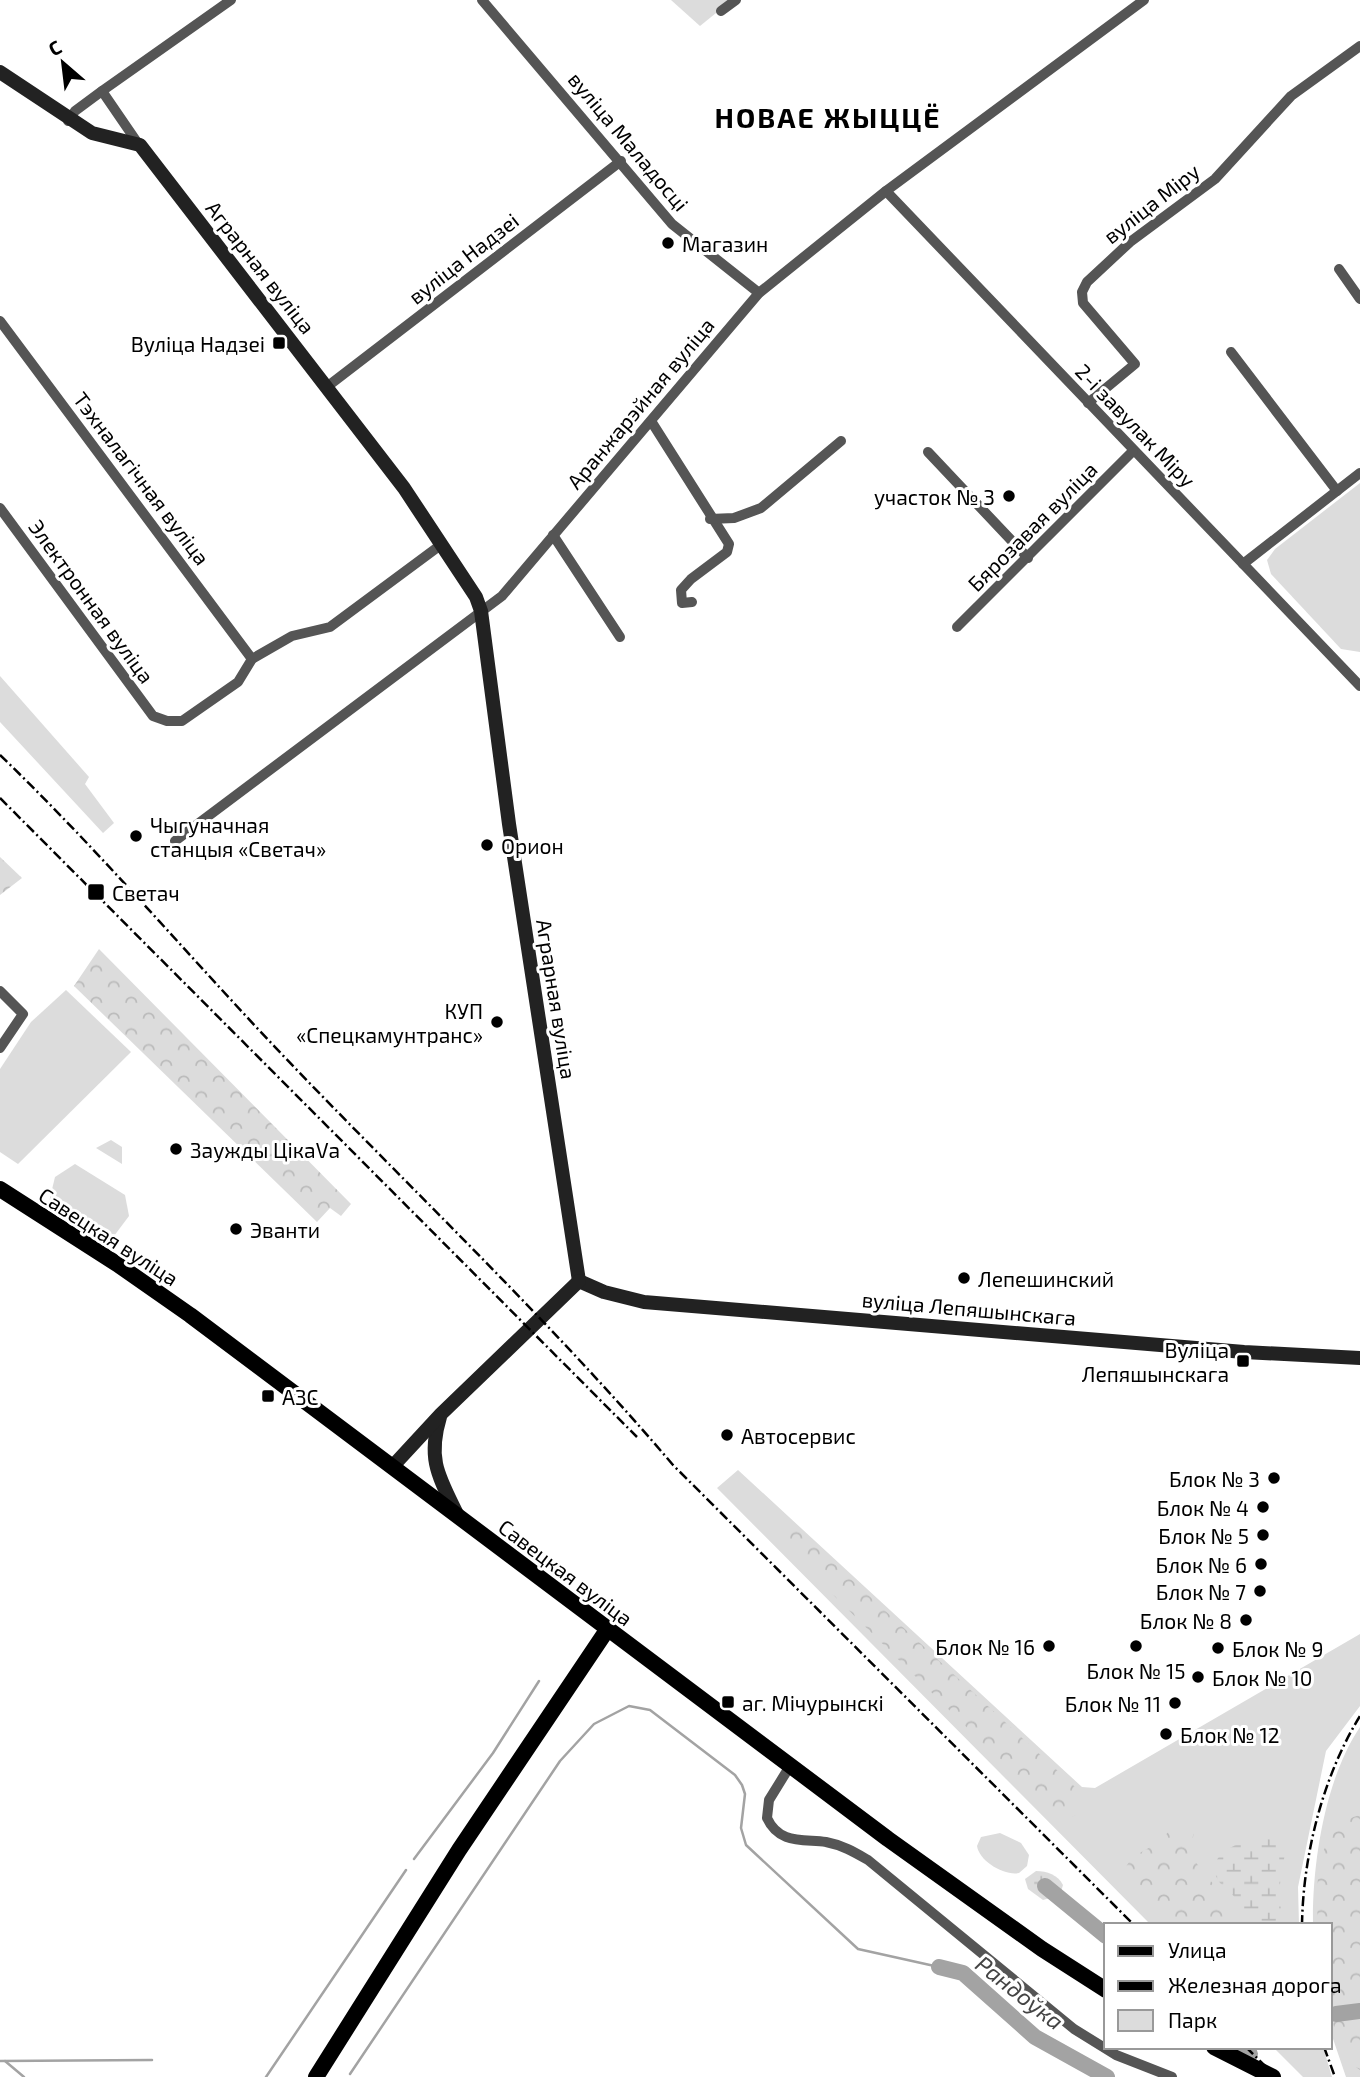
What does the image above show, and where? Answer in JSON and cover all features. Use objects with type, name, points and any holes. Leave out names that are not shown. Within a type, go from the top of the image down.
[{"type":"main road","name":"Савецкая вуліца","points":[[0,1189],[117,1264],[190,1315],[790,1766],[1012,1928],[1104,1989]]},
{"type":"main road","points":[[316,2077],[459,1850],[607,1630]]},
{"type":"main road","points":[[1218,2049],[1273,2077]]},
{"type":"street","points":[[68,121],[75,111],[231,0]]},
{"type":"street","name":"вуліца Маладосці","points":[[482,0],[672,224],[759,293]]},
{"type":"street","points":[[721,11],[736,0]]},
{"type":"street","name":"Аранжарэйная вуліца","points":[[175,841],[502,596],[759,293],[886,191],[1144,0]]},
{"type":"street","name":"вуліца Міру","points":[[1088,402],[1135,363],[1083,303],[1082,292],[1087,282],[1130,242],[1215,179],[1291,96],[1360,46]]},
{"type":"street","points":[[0,72],[68,121],[92,133],[140,145]]},
{"type":"street","points":[[102,91],[140,145]]},
{"type":"street","name":"Аграрная вуліца","points":[[140,145],[328,386],[466,579],[481,611],[509,824],[579,1281]]},
{"type":"street","name":"вуліца Надзеі","points":[[328,386],[621,161]]},
{"type":"street","name":"2-і завулак Міру","points":[[886,191],[1360,686]]},
{"type":"street","points":[[1339,269],[1360,299]]},
{"type":"street","name":"Тэхналагічная вуліца","points":[[0,321],[252,659]]},
{"type":"street","points":[[1231,352],[1337,491]]},
{"type":"street","points":[[651,421],[710,519],[729,544],[727,552],[691,579],[681,590],[682,603],[692,602]]},
{"type":"street","points":[[710,519],[734,518],[761,508],[841,441]]},
{"type":"street","name":"Бярозавая вуліца","points":[[957,627],[1133,451]]},
{"type":"street","points":[[928,453],[1028,558]]},
{"type":"street","points":[[1243,564],[1360,473]]},
{"type":"street","name":"Электронная вуліца","points":[[0,508],[153,716],[167,721],[182,721],[238,682],[252,659]]},
{"type":"street","points":[[553,535],[620,637]]},
{"type":"street","points":[[252,659],[292,636],[330,627],[442,544]]},
{"type":"street","points":[[0,991],[23,1014],[0,1048]]},
{"type":"street","points":[[392,1467],[441,1414],[579,1281]]},
{"type":"street","name":"вуліца Лепяшынскага","points":[[579,1281],[604,1293],[644,1302],[1244,1352],[1360,1358]]},
{"type":"street","points":[[441,1414],[433,1440],[433,1458],[458,1517]]},
{"type":"street","points":[[790,1766],[769,1800],[767,1818],[777,1832],[797,1841],[826,1842],[847,1848],[868,1860],[1074,2029],[1104,2048]]},
{"type":"street","points":[[1106,2049],[1172,2077]]},
{"type":"green space","points":[[671,0],[732,0],[700,26]]},
{"type":"green space","points":[[1360,483],[1360,652],[1341,649],[1271,574],[1267,560],[1275,549]]},
{"type":"green space","points":[[0,676],[89,777],[85,784],[114,823],[103,833],[0,722]]},
{"type":"green space","points":[[0,857],[22,878],[0,895]]},
{"type":"green space","points":[[99,949],[351,1204],[341,1216],[330,1208],[317,1222],[74,986]]},
{"type":"green space","points":[[66,990],[131,1052],[18,1164],[0,1152],[0,1069],[31,1022]]},
{"type":"green space","points":[[111,1140],[122,1147],[122,1164],[96,1148]]},
{"type":"green space","points":[[75,1164],[125,1195],[129,1216],[111,1240],[49,1202],[55,1177]]},
{"type":"green space","points":[[738,1470],[1082,1787],[1095,1788],[1360,1634],[1360,1706],[1326,1751],[1298,1887],[1299,1923],[1149,1923],[717,1488]]},
{"type":"green space","points":[[789,1526],[797,1529],[1074,1786],[1084,1799],[1082,1812],[1067,1819],[1048,1808],[788,1550],[780,1538],[781,1532]]},
{"type":"green space","points":[[1360,1727],[1360,2077],[1346,2077],[1332,2036],[1332,1923],[1313,1923],[1315,1875],[1323,1822],[1329,1796],[1348,1748]]},
{"type":"green space","points":[[1360,1815],[1360,2070],[1348,2058],[1339,2043],[1333,2024],[1332,1923],[1318,1923],[1317,1893],[1321,1860],[1334,1832],[1345,1822]]},
{"type":"green space","points":[[1182,1822],[1190,1824],[1194,1831],[1190,1855],[1234,1910],[1238,1923],[1166,1923],[1130,1886],[1126,1869],[1130,1861],[1158,1843],[1174,1826]]},
{"type":"green space","points":[[1000,1833],[1021,1843],[1029,1855],[1027,1866],[1019,1873],[1000,1870],[987,1862],[979,1852],[977,1846],[981,1837]]},
{"type":"green space","points":[[1258,1838],[1277,1840],[1285,1853],[1280,1884],[1281,1923],[1244,1923],[1237,1901],[1218,1880],[1216,1862],[1227,1850]]},
{"type":"green space","points":[[1036,1871],[1048,1873],[1058,1879],[1063,1885],[1060,1895],[1043,1900],[1028,1889],[1025,1879]]},
{"type":"green space","points":[[1275,2049],[1324,2049],[1332,2077],[1303,2077]]},
{"type":"waterway","points":[[414,1859],[493,1753],[539,1681]]},
{"type":"waterway","points":[[350,2074],[560,1761],[594,1724],[629,1706],[650,1710],[735,1775],[745,1794],[741,1828],[746,1845],[858,1949],[939,1967]]},
{"type":"waterway","points":[[266,2077],[406,1870]]},
{"type":"waterway","name":"Рандоўка","points":[[1045,1886],[1104,1934]]},
{"type":"waterway","name":"Рандоўка","points":[[939,1967],[963,1973],[1035,2037],[1107,2077]]},
{"type":"waterway","name":"Рандоўка","points":[[1336,2014],[1360,2011]]},
{"type":"waterway","name":"Рандоўка","points":[[1244,2049],[1250,2054]]},
{"type":"waterway","points":[[0,2061],[152,2060]]},
{"type":"waterway","points":[[5,2061],[24,2077]]},
{"type":"railway","points":[[0,755],[112,870],[294,1067],[534,1312],[673,1465],[1132,1923]]},
{"type":"railway","points":[[0,798],[637,1437]]},
{"type":"railway","points":[[1302,1923],[1306,1871],[1318,1817],[1335,1764],[1360,1716]]},
{"type":"railway","points":[[1248,2049],[1276,2077]]},
{"type":"railway","points":[[1325,2049],[1335,2077]]},
{"type":"place","name":"Магазин","points":[[668,243]]},
{"type":"place","name":"Вуліца Надзеі","points":[[279,343]]},
{"type":"place","name":"участок № 3","points":[[1009,496]]},
{"type":"place","name":"Чыгуначная станцыя «Светач»","points":[[136,836]]},
{"type":"place","name":"Орион","points":[[487,845]]},
{"type":"place","name":"Светач","points":[[96,892]]},
{"type":"place","name":"КУП «Спецкамунтранс»","points":[[497,1022]]},
{"type":"place","name":"Заужды ЦікаVа","points":[[176,1149]]},
{"type":"place","name":"Эванти","points":[[236,1229]]},
{"type":"place","name":"Лепешинский","points":[[964,1278]]},
{"type":"place","name":"Вуліца Лепяшынскага","points":[[1243,1361]]},
{"type":"place","name":"АЗС","points":[[268,1396]]},
{"type":"place","name":"Автосервис","points":[[727,1435]]},
{"type":"place","name":"Блок № 3","points":[[1274,1478]]},
{"type":"place","name":"Блок № 4","points":[[1263,1507]]},
{"type":"place","name":"Блок № 5","points":[[1263,1535]]},
{"type":"place","name":"Блок № 6","points":[[1261,1564]]},
{"type":"place","name":"Блок № 7","points":[[1260,1591]]},
{"type":"place","name":"Блок № 8","points":[[1246,1620]]},
{"type":"place","name":"Блок № 16","points":[[1049,1646]]},
{"type":"place","name":"Блок № 15","points":[[1136,1646]]},
{"type":"place","name":"Блок № 9","points":[[1218,1648]]},
{"type":"place","name":"Блок № 10","points":[[1198,1677]]},
{"type":"place","name":"аг. Мічурынскі","points":[[728,1702]]},
{"type":"place","name":"Блок № 11","points":[[1175,1703]]},
{"type":"place","name":"Блок № 12","points":[[1166,1734]]},
{"type":"district","name":"НОВАЕ ЖЫЦЦЁ","points":[[828,117]]}]
